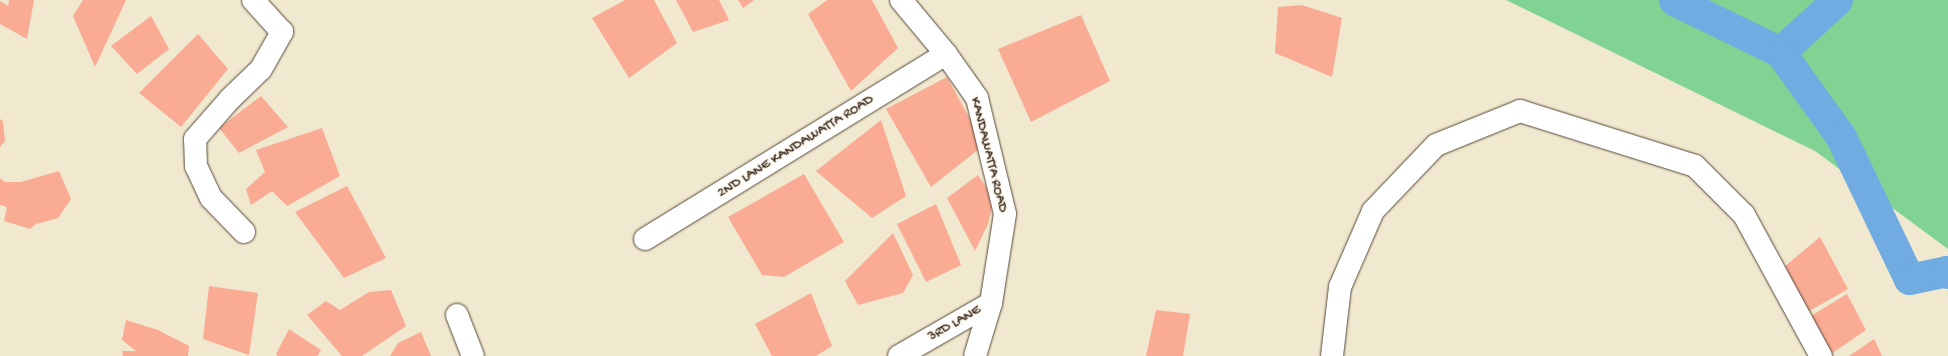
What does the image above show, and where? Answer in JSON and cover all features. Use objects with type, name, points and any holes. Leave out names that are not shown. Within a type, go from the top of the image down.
[{"type":"street","points":[[244,232],[211,198],[196,166],[195,139],[230,98],[261,68],[282,32],[253,0]]},
{"type":"street","name":"KANDAWATTA ROAD","points":[[901,0],[946,54],[977,98],[1005,214],[991,303],[975,356]]},
{"type":"street","name":"2ND LANE KANDAWATTA ROAD","points":[[645,239],[946,54]]},
{"type":"street","points":[[1332,356],[1340,287],[1373,211],[1436,145],[1520,111],[1695,166],[1744,215],[1821,356]]},
{"type":"street","name":"3RD LANE","points":[[899,356],[991,303]]},
{"type":"street","points":[[457,315],[473,356]]},
{"type":"green space","points":[[1506,0],[1948,0],[1948,249],[1815,151]]},
{"type":"building","points":[[9,0],[34,0],[27,39],[0,24],[0,1],[8,6]]},
{"type":"building","points":[[83,0],[126,0],[95,67],[73,16]]},
{"type":"building","points":[[625,0],[654,0],[677,43],[629,78],[592,18]]},
{"type":"building","points":[[676,0],[719,0],[729,20],[693,32]]},
{"type":"building","points":[[738,0],[754,0],[743,8]]},
{"type":"building","points":[[827,0],[872,0],[898,48],[851,91],[808,14]]},
{"type":"building","points":[[1302,5],[1342,18],[1332,77],[1275,53],[1278,7]]},
{"type":"building","points":[[1081,15],[1110,81],[1031,122],[998,49]]},
{"type":"building","points":[[151,16],[169,49],[137,74],[111,46]]},
{"type":"building","points":[[198,34],[228,69],[181,127],[139,93]]},
{"type":"building","points":[[947,77],[984,145],[931,187],[886,109]]},
{"type":"building","points":[[261,96],[288,127],[239,153],[219,128]]},
{"type":"building","points":[[0,119],[3,121],[5,141],[0,147]]},
{"type":"building","points":[[881,120],[906,196],[872,218],[816,171]]},
{"type":"building","points":[[322,128],[340,176],[287,206],[272,191],[251,205],[246,189],[265,172],[256,150]]},
{"type":"building","points":[[59,171],[71,199],[58,218],[36,224],[30,229],[4,221],[7,207],[0,205],[0,178],[5,182],[21,182]]},
{"type":"building","points":[[804,174],[844,242],[784,277],[762,275],[728,217]]},
{"type":"building","points":[[978,175],[994,199],[988,224],[975,251],[947,198]]},
{"type":"building","points":[[347,186],[386,258],[344,278],[295,212]]},
{"type":"building","points":[[936,204],[961,265],[926,282],[897,224]]},
{"type":"building","points":[[893,233],[913,275],[903,293],[858,305],[845,281]]},
{"type":"building","points":[[1820,237],[1848,289],[1804,314],[1778,272]]},
{"type":"building","points":[[209,286],[258,293],[249,355],[203,339]]},
{"type":"building","points":[[391,290],[406,326],[362,356],[342,356],[307,315],[326,301],[340,310],[369,292]]},
{"type":"building","points":[[811,293],[832,346],[816,356],[772,356],[755,324]]},
{"type":"building","points":[[1847,294],[1866,330],[1828,356],[1806,319]]},
{"type":"building","points":[[1156,310],[1190,314],[1183,356],[1146,356]]},
{"type":"building","points":[[126,320],[158,330],[189,346],[188,356],[123,356],[122,351],[136,351],[122,340]]},
{"type":"building","points":[[289,329],[321,350],[317,356],[278,356],[276,354]]},
{"type":"building","points":[[421,332],[431,356],[390,356],[398,343]]},
{"type":"building","points":[[1874,339],[1882,356],[1849,356]]},
{"type":"waterway","points":[[1674,0],[1780,52],[1837,0]]},
{"type":"waterway","points":[[1780,52],[1841,137],[1909,279],[1946,271],[1948,273]]}]
